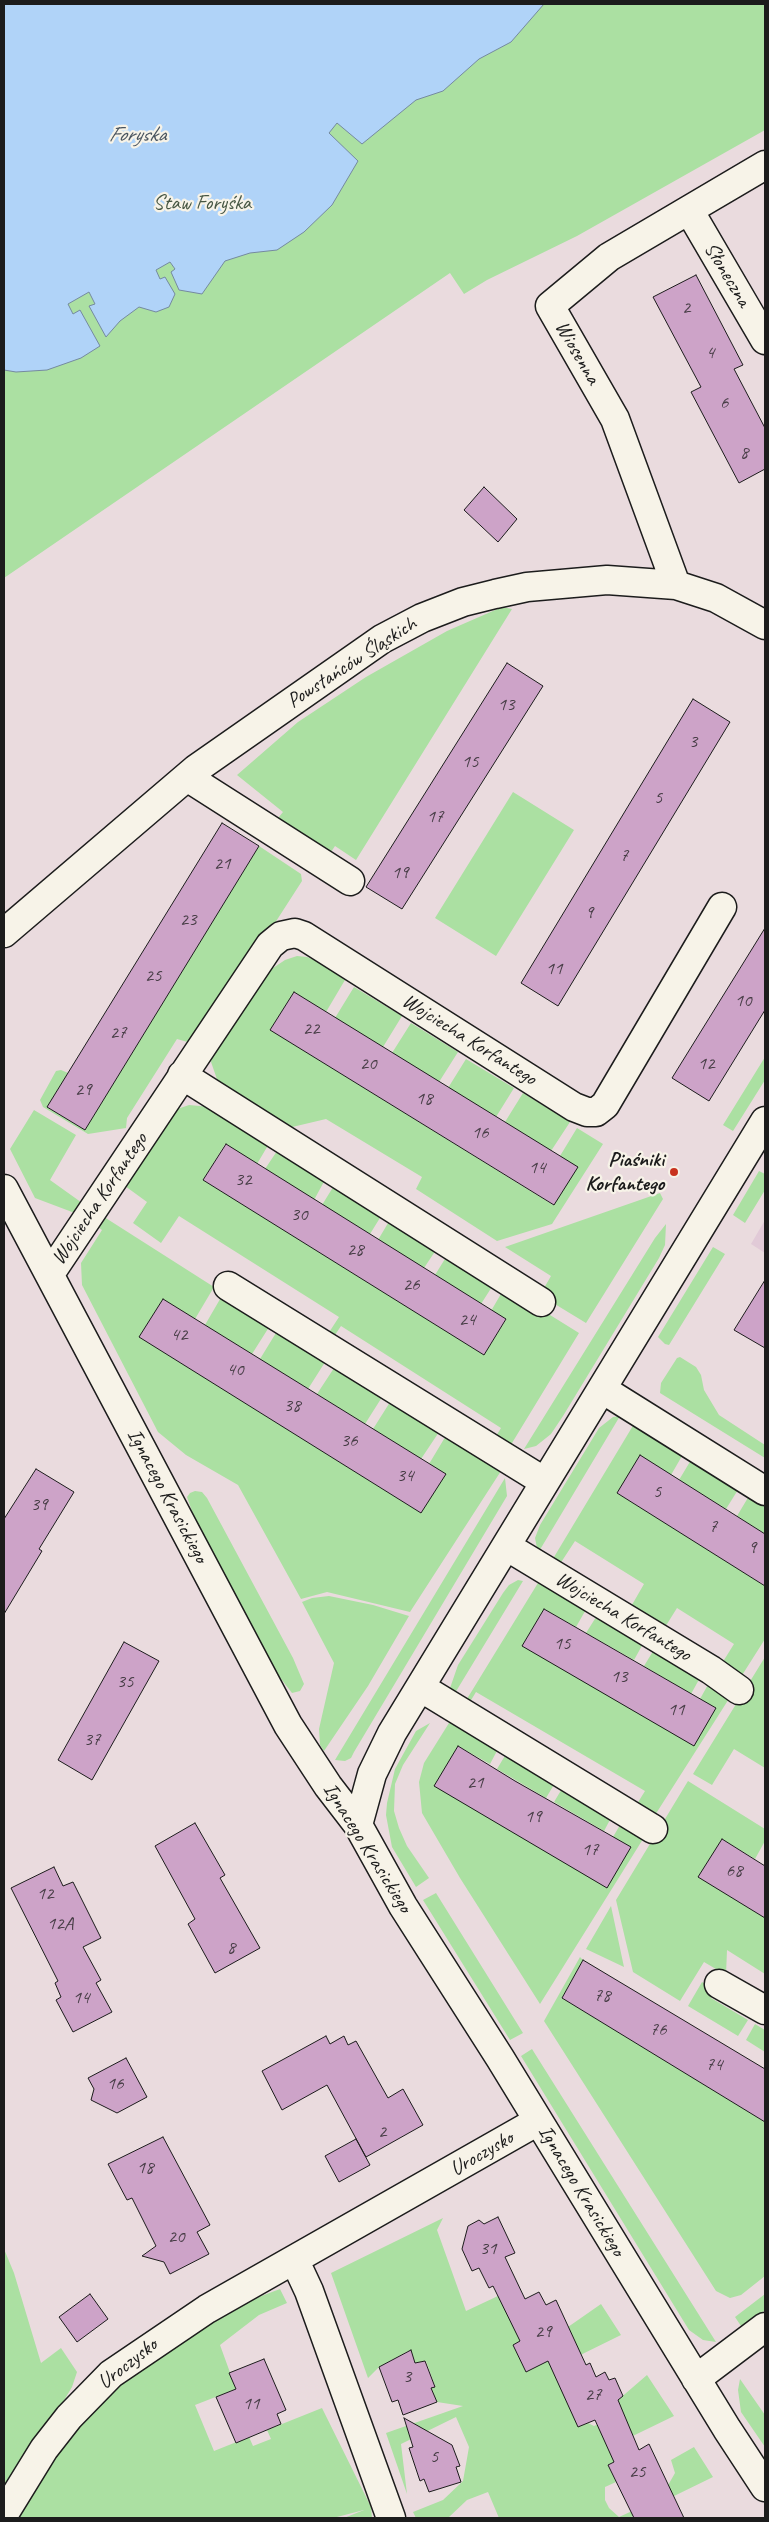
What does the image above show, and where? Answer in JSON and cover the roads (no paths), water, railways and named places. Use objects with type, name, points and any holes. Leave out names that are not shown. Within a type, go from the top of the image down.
[{"type":"street","name":"Wiosenna","points":[[676,585],[615,419],[550,306],[609,257],[765,165]]},
{"type":"street","name":"Słoneczna","points":[[689,210],[765,340]]},
{"type":"street","name":"Powstańców Śląskich","points":[[4,933],[187,777],[374,644],[422,618],[463,602],[494,594],[548,585],[607,580],[676,585],[716,598],[765,625]]},
{"type":"street","points":[[187,777],[350,881]]},
{"type":"street","name":"Wojciecha Korfantego","points":[[50,1274],[270,945],[281,936],[295,933],[304,936],[574,1107],[587,1112],[596,1112],[605,1106],[722,907]]},
{"type":"street","points":[[182,1075],[541,1302]]},
{"type":"street","points":[[358,1825],[372,1774],[392,1733],[765,1122]]},
{"type":"street","name":"Ignacego Krasickiego","points":[[4,1189],[288,1725],[328,1786],[358,1825],[403,1906],[765,2487]]},
{"type":"street","points":[[228,1286],[545,1482]]},
{"type":"street","points":[[602,1389],[765,1491]]},
{"type":"street","name":"Wojciecha Korfantego","points":[[506,1546],[711,1670],[739,1690]]},
{"type":"street","points":[[420,1686],[652,1829]]},
{"type":"street","points":[[719,1984],[765,2010]]},
{"type":"street","name":"Uroczysko","points":[[4,2514],[44,2449],[69,2417],[111,2374],[207,2308],[295,2261],[538,2121]]},
{"type":"street","points":[[295,2261],[309,2291],[391,2518]]},
{"type":"street","points":[[696,2379],[765,2327]]},
{"type":"water","name":"Foryska","points":[[4,4],[544,4],[511,42],[479,59],[443,91],[416,100],[362,144],[337,123],[329,133],[358,161],[332,205],[304,232],[277,250],[250,253],[225,261],[202,294],[179,290],[171,272],[175,269],[170,262],[156,270],[160,279],[165,277],[175,294],[169,307],[156,312],[139,307],[120,321],[106,337],[89,306],[95,304],[89,292],[68,304],[73,314],[80,310],[100,346],[81,358],[47,370],[16,372],[4,370]]},
{"type":"place","name":"Piaśniki Korfantego","points":[[674,1172]]},
{"type":"park label","name":"Staw Foryśka","points":[[202,203]]}]
